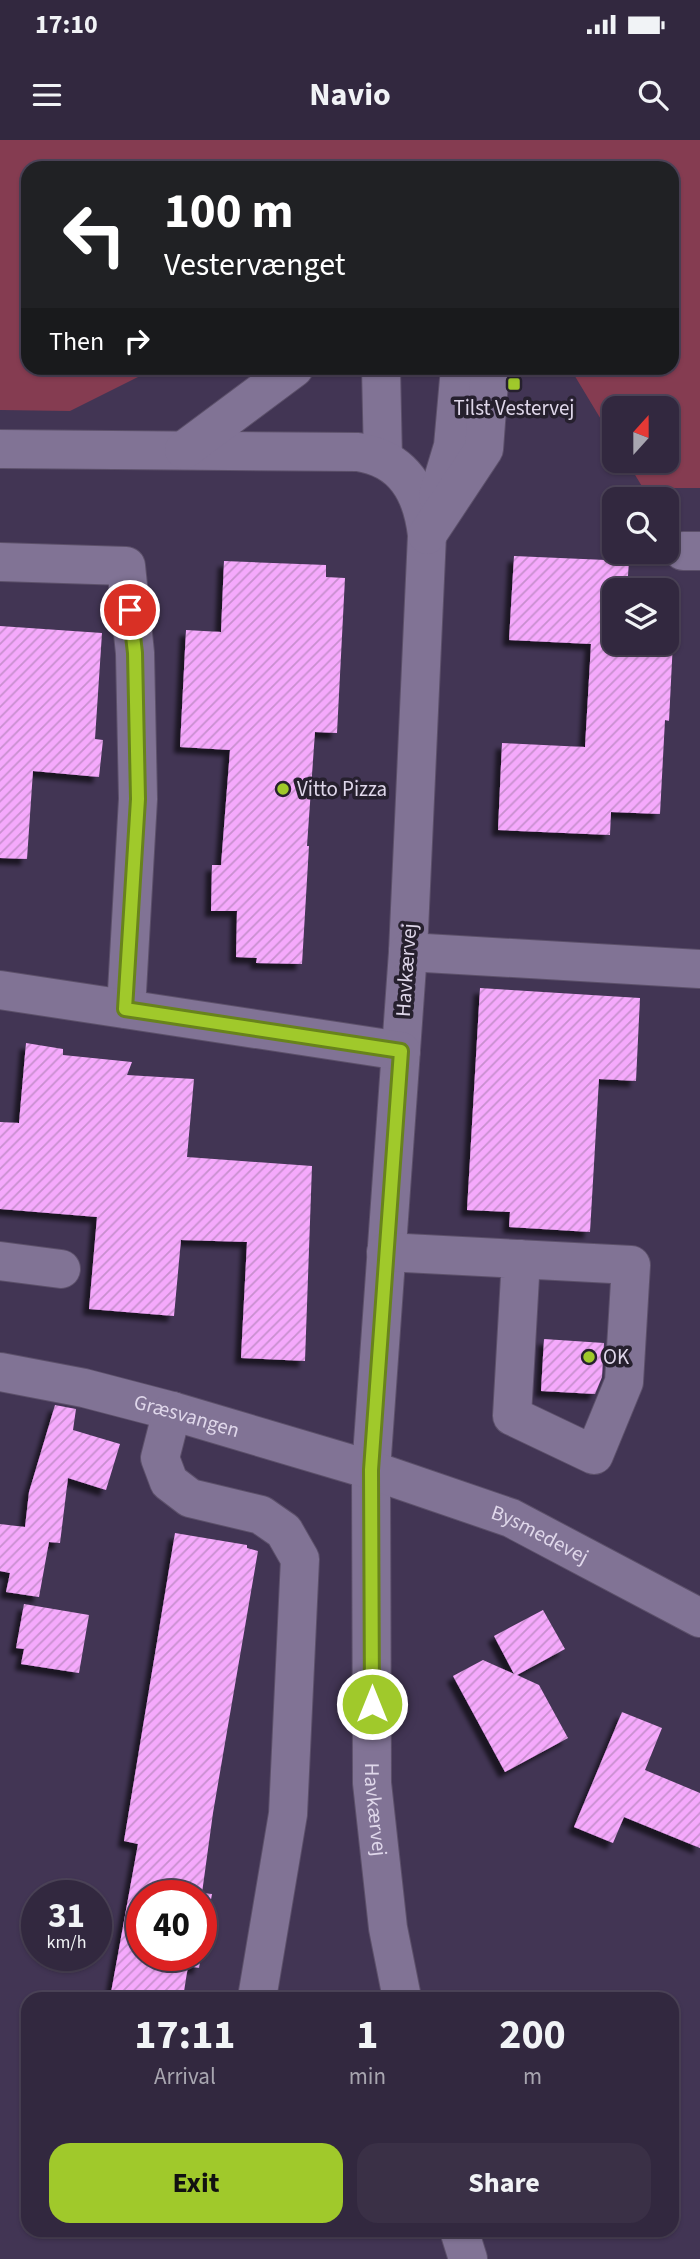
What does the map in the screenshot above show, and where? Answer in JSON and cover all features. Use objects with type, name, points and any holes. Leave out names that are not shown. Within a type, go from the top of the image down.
[{"type":"street","points":[[184,450],[285,375]]},
{"type":"street","points":[[0,449],[358,452],[383,458],[381,375]]},
{"type":"street","points":[[427,535],[453,446],[459,375]]},
{"type":"street","points":[[427,535],[484,449],[489,375]]},
{"type":"street","name":"Havkærvej","points":[[383,458],[398,469],[419,496],[427,535],[408,952],[371,1470],[372,1783],[388,1928],[401,1992]]},
{"type":"street","points":[[0,562],[126,566],[135,653],[138,799],[125,1009]]},
{"type":"street","points":[[408,952],[700,969]]},
{"type":"street","points":[[0,990],[401,1051]]},
{"type":"street","points":[[386,1252],[521,1259],[631,1265],[624,1382],[594,1455],[512,1416],[521,1259]]},
{"type":"street","points":[[0,1261],[61,1269]]},
{"type":"street","name":"Græsvangen","points":[[0,1373],[84,1388],[172,1411],[371,1470]]},
{"type":"street","points":[[172,1411],[160,1458],[169,1482],[190,1498],[261,1515],[284,1531],[300,1559],[288,1814],[258,1992]]},
{"type":"street","name":"Bysmedevej","points":[[371,1470],[511,1518],[700,1618]]},
{"type":"street","points":[[461,2237],[468,2259]]},
{"type":"shaded area","points":[[0,140],[700,140],[700,488],[642,487],[634,473],[679,473],[679,396],[602,396],[602,421],[574,375],[679,375],[679,161],[21,161],[21,375],[142,375],[70,411],[0,410]]},
{"type":"building","points":[[514,556],[602,560],[602,564],[629,564],[628,578],[602,578],[602,655],[672,655],[669,721],[665,720],[660,814],[611,812],[610,835],[498,830],[502,743],[585,747],[591,644],[509,640]]},
{"type":"building","points":[[224,561],[326,565],[326,577],[345,578],[337,733],[315,732],[302,964],[256,963],[257,958],[236,957],[237,911],[211,911],[212,865],[221,865],[230,750],[180,747],[186,630],[221,632]]},
{"type":"building","points":[[0,626],[102,633],[95,739],[103,740],[99,777],[33,771],[27,859],[0,858]]},
{"type":"building","points":[[480,988],[640,998],[636,1081],[599,1079],[590,1232],[509,1227],[510,1212],[467,1210]]},
{"type":"building","points":[[26,1043],[63,1049],[63,1055],[132,1062],[127,1075],[194,1079],[187,1157],[312,1166],[305,1361],[241,1358],[247,1242],[181,1240],[174,1316],[89,1309],[97,1217],[0,1209],[0,1122],[19,1123]]},
{"type":"building","points":[[544,1339],[604,1343],[602,1377],[595,1394],[541,1391]]},
{"type":"building","points":[[55,1405],[76,1409],[73,1430],[120,1444],[106,1490],[68,1478],[60,1543],[49,1542],[39,1597],[6,1592],[10,1573],[0,1571],[0,1524],[25,1527],[29,1492]]},
{"type":"building","points":[[175,1533],[247,1545],[247,1548],[258,1551],[204,1880],[131,1880],[138,1844],[124,1841]]},
{"type":"building","points":[[24,1604],[89,1615],[79,1673],[21,1664],[24,1649],[16,1648]]},
{"type":"building","points":[[543,1610],[565,1649],[517,1675],[539,1685],[568,1738],[505,1772],[453,1676],[483,1660],[514,1674],[494,1636]]},
{"type":"building","points":[[622,1712],[662,1728],[645,1770],[700,1793],[700,1848],[624,1817],[613,1843],[574,1827]]},
{"type":"building","points":[[126,1910],[126,1971],[187,1971],[184,1992],[111,1992]]},
{"type":"place","name":"Tilst Vestervej","points":[[514,384]]},
{"type":"place","name":"Vitto Pizza","points":[[283,789]]},
{"type":"place","name":"OK","points":[[589,1357]]},
{"type":"route","points":[[130,610],[135,653],[138,799],[125,1009],[401,1051],[371,1470],[372,1704]]}]
